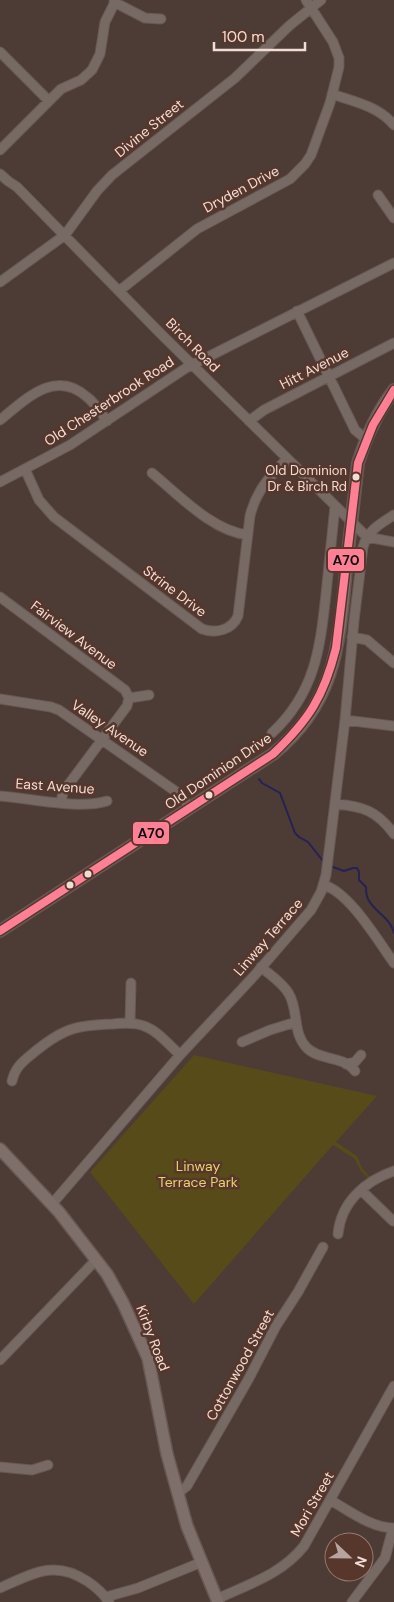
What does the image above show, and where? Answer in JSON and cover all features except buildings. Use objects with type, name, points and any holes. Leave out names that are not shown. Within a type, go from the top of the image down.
[{"type":"main road","name":"Old Dominion Drive","points":[[0,931],[191,808],[284,745],[304,725],[320,699],[336,652],[358,463],[366,440],[381,409],[394,390]]},
{"type":"main road","name":"Kirby Road","points":[[0,1149],[52,1204],[116,1287],[148,1358],[177,1494],[187,1526],[218,1600]]},
{"type":"street","name":"Divine Street","points":[[0,282],[65,235],[108,179],[235,78],[309,4],[321,0]]},
{"type":"street","points":[[0,150],[61,88],[72,85],[87,75],[100,54],[105,22],[115,1],[145,18],[161,19]]},
{"type":"street","name":"Dryden Drive","points":[[119,291],[212,219],[282,184],[298,172],[311,155],[332,94],[339,67],[337,50],[309,4]]},
{"type":"street","points":[[0,52],[49,101]]},
{"type":"street","points":[[332,94],[372,107],[387,117],[394,125]]},
{"type":"street","name":"Birch Road","points":[[0,174],[18,187],[119,291],[367,537]]},
{"type":"street","points":[[378,195],[394,218]]},
{"type":"street","name":"Old Chesterbrook Road","points":[[0,482],[70,445],[178,372],[394,263]]},
{"type":"street","points":[[297,311],[355,430],[366,440]]},
{"type":"street","name":"Hitt Avenue","points":[[249,421],[264,410],[394,343]]},
{"type":"street","points":[[0,420],[36,392],[49,387],[66,386],[81,392],[93,403],[107,421]]},
{"type":"street","name":"Strine Drive","points":[[25,469],[39,500],[54,517],[202,629],[214,632],[226,629],[238,616],[250,516],[257,494],[270,476],[288,459]]},
{"type":"street","points":[[152,473],[212,522],[230,532],[248,535]]},
{"type":"street","points":[[272,732],[291,713],[306,688],[316,661],[336,506]]},
{"type":"street","points":[[394,515],[376,526],[367,537],[394,542]]},
{"type":"street","name":"Linway Terrace","points":[[52,1204],[180,1055],[311,910],[324,885],[345,720],[352,638],[363,547],[367,537]]},
{"type":"street","name":"Fairview Avenue","points":[[0,597],[124,690],[129,698]]},
{"type":"street","points":[[352,638],[367,640],[394,664]]},
{"type":"street","points":[[61,802],[63,792],[127,706],[129,698],[149,696]]},
{"type":"street","name":"Valley Avenue","points":[[0,699],[59,710],[178,793],[191,808]]},
{"type":"street","points":[[345,720],[394,726]]},
{"type":"street","name":"East Avenue","points":[[0,796],[95,804],[107,801]]},
{"type":"street","points":[[335,804],[354,806],[371,812],[386,823],[394,834]]},
{"type":"street","points":[[324,885],[338,892],[354,908],[394,963]]},
{"type":"street","points":[[261,967],[289,994],[302,1042],[319,1056],[346,1064],[353,1067],[356,1071]]},
{"type":"street","points":[[130,1023],[131,983]]},
{"type":"street","points":[[242,1042],[270,1030],[296,1022]]},
{"type":"street","points":[[12,1081],[20,1064],[48,1040],[61,1032],[90,1024],[138,1024],[151,1030],[180,1055]]},
{"type":"street","points":[[346,1064],[355,1062],[361,1055]]},
{"type":"street","points":[[338,1234],[339,1221],[344,1210],[361,1190],[372,1181],[394,1171]]},
{"type":"street","points":[[361,1190],[393,1221]]},
{"type":"street","name":"Cottonwood Street","points":[[177,1494],[187,1486],[248,1380],[276,1326],[298,1292],[323,1247]]},
{"type":"street","points":[[0,1360],[96,1260]]},
{"type":"street","name":"Mori Street","points":[[218,1600],[289,1563],[304,1546],[394,1386]]},
{"type":"street","points":[[0,1467],[32,1470],[48,1465]]},
{"type":"street","points":[[330,1500],[370,1522],[394,1528],[384,1558],[352,1602]]},
{"type":"street","points":[[0,1588],[46,1570],[63,1570],[81,1577],[100,1590],[108,1600],[202,1562]]},
{"type":"green space","name":"Linway Terrace Park","points":[[194,1055],[377,1096],[336,1142],[357,1156],[362,1168],[370,1177],[368,1178],[360,1170],[355,1159],[333,1145],[194,1304],[90,1172]]},
{"type":"waterway","points":[[259,779],[262,783],[280,793],[295,833],[308,842],[323,861]]},
{"type":"waterway","points":[[333,867],[344,871],[357,868],[359,880],[366,887],[368,899],[374,908],[386,919],[394,933]]},
{"type":"transit line","name":"A70","points":[[0,931],[273,754],[306,718],[320,694],[336,648],[358,463],[373,425],[394,390]]},
{"type":"place","name":"Old Dominion Dr & Birch Rd","points":[[356,477]]}]
